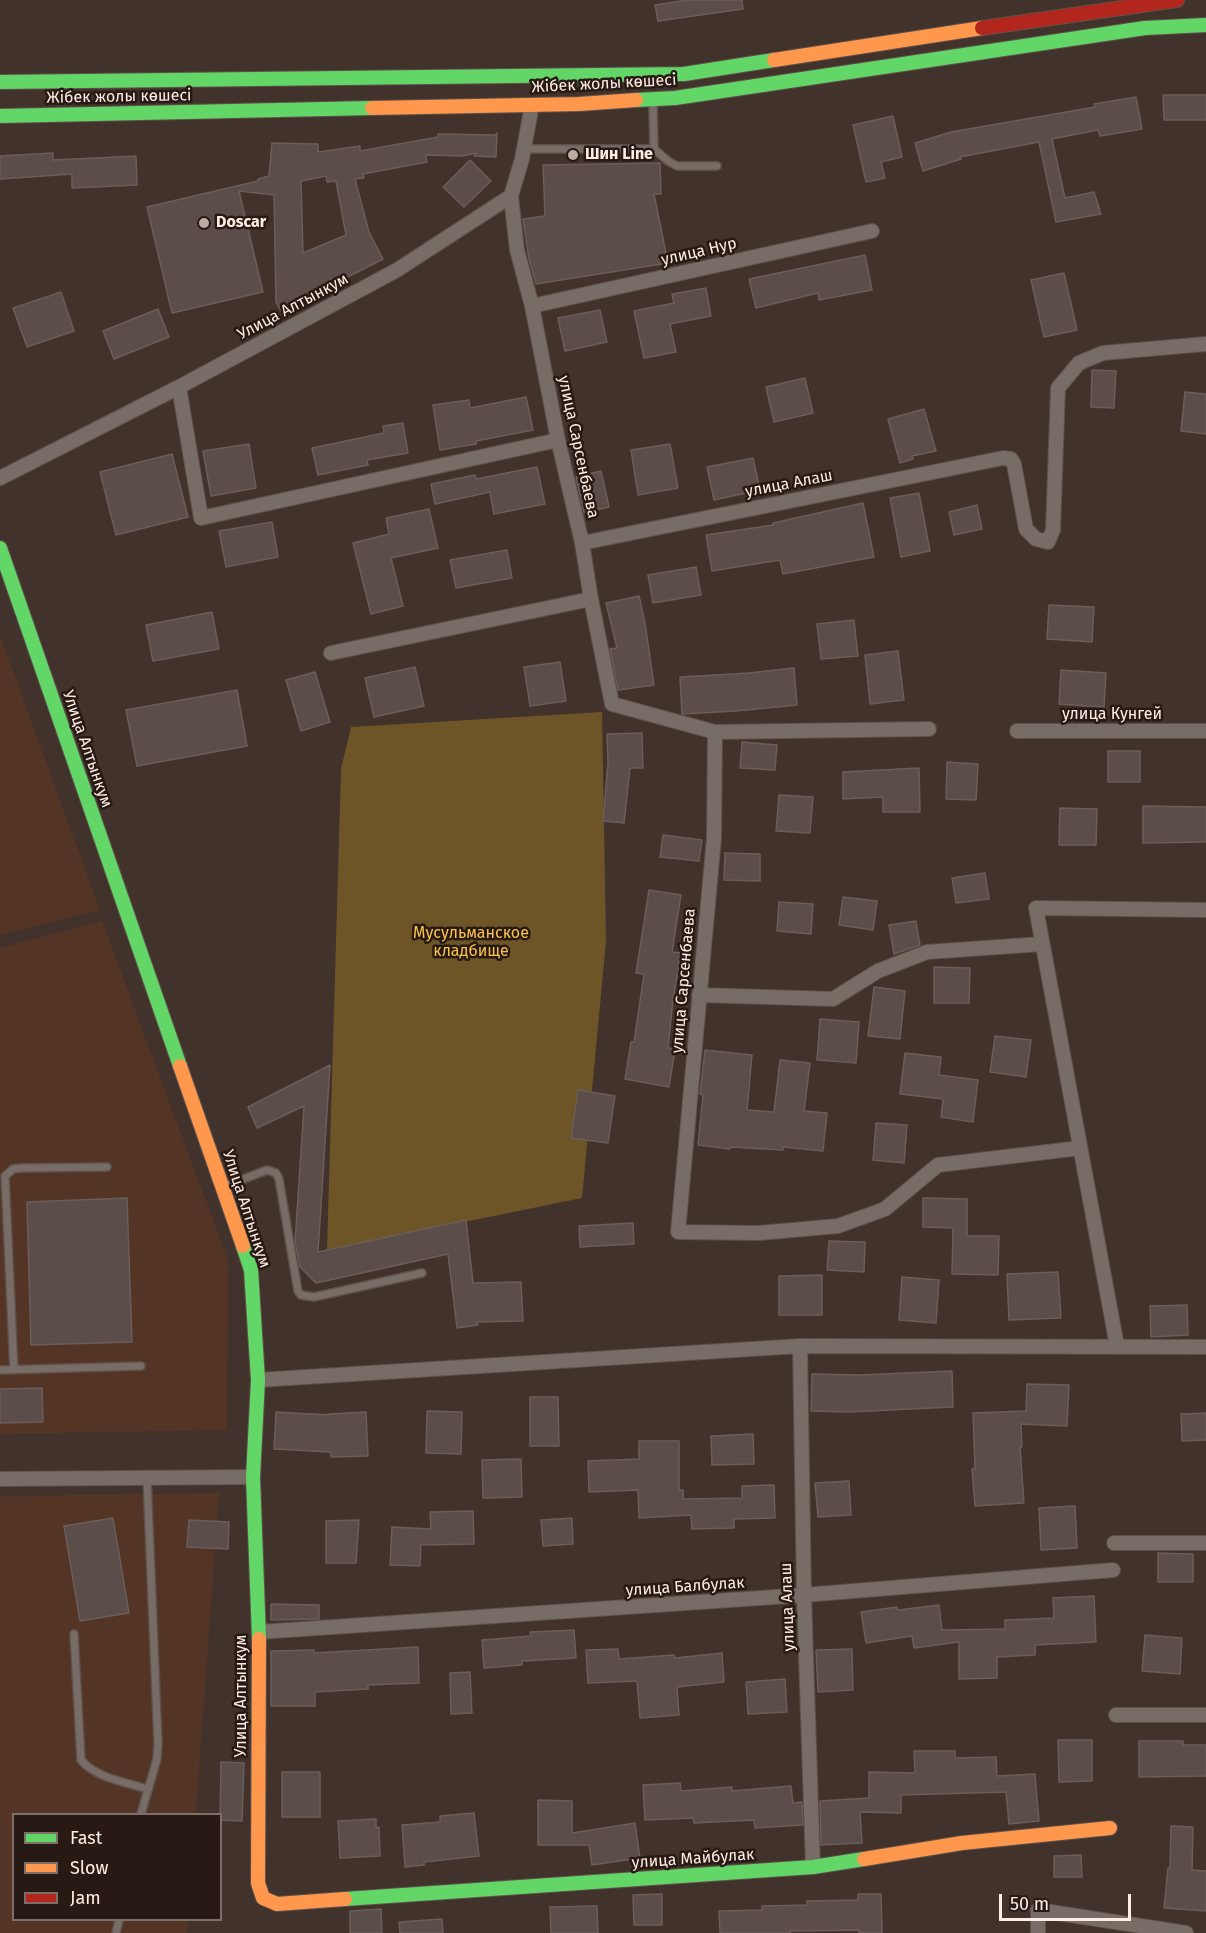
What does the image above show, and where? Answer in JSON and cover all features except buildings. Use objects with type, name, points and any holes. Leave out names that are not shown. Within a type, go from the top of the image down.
[{"type":"main road","name":"Жібек жолы көшесі","points":[[0,82],[684,74],[1092,6],[1177,0]]},
{"type":"main road","name":"Жібек жолы көшесі","points":[[0,116],[579,104],[653,99],[1144,28],[1206,25]]},
{"type":"main road","name":"Улица Алтынкум","points":[[0,548],[251,1270],[258,1380],[253,1477],[260,1632],[258,1883],[263,1898],[277,1904]]},
{"type":"main road","name":"улица Майбулак","points":[[277,1904],[813,1867],[962,1843],[1110,1828]]},
{"type":"street","points":[[511,196],[524,148],[532,105]]},
{"type":"street","name":"улица Сарсенбаева","points":[[511,196],[517,250],[532,306],[558,440],[582,543],[612,704],[715,732],[714,838],[678,1232],[759,1233],[838,1226],[885,1209],[938,1165],[1080,1148]]},
{"type":"street","name":"Улица Алтынкум","points":[[0,478],[178,387],[397,270],[511,196]]},
{"type":"street","name":"улица Нур","points":[[532,306],[872,231]]},
{"type":"street","name":"улица Алаш","points":[[582,543],[1003,458],[1011,459],[1014,464],[1026,529],[1036,539],[1048,542],[1053,530],[1058,388],[1079,363],[1103,353],[1206,344]]},
{"type":"street","points":[[178,387],[201,518],[558,440]]},
{"type":"street","points":[[331,653],[591,599]]},
{"type":"street","points":[[715,732],[929,729]]},
{"type":"street","name":"улица Кунгей","points":[[1017,731],[1206,731]]},
{"type":"street","points":[[1117,1346],[1036,908],[1206,910]]},
{"type":"street","points":[[699,995],[832,999],[878,971],[927,952],[1042,944]]},
{"type":"street","points":[[258,1380],[800,1346],[1206,1347]]},
{"type":"street","name":"улица Алаш","points":[[800,1346],[804,1595],[813,1867]]},
{"type":"street","points":[[0,1479],[253,1477]]},
{"type":"street","points":[[1114,1543],[1206,1543]]},
{"type":"street","name":"улица Балбулак","points":[[260,1632],[804,1595],[1113,1570]]},
{"type":"street","points":[[1116,1715],[1206,1715]]},
{"type":"street","points":[[1038,1933],[1038,1910],[1186,1933]]},
{"type":"lane","points":[[653,99],[654,149]]},
{"type":"lane","points":[[524,148],[654,149],[677,166],[717,165]]},
{"type":"lane","points":[[14,1370],[5,1176],[13,1169],[21,1167],[107,1167]]},
{"type":"lane","points":[[222,1187],[267,1170],[276,1173],[279,1179],[298,1291],[302,1295],[314,1296],[422,1273]]},
{"type":"lane","points":[[0,1370],[141,1366]]},
{"type":"lane","points":[[141,1813],[157,1759],[158,1728],[147,1478]]},
{"type":"lane","points":[[74,1634],[81,1760],[86,1767],[97,1772],[147,1789]]},
{"type":"shaded area","points":[[0,635],[100,910],[0,935]]},
{"type":"shaded area","points":[[102,921],[228,1260],[227,1430],[0,1434],[0,948]]},
{"type":"shaded area","points":[[219,1493],[196,1813],[12,1813],[12,1921],[188,1921],[187,1933],[0,1933],[0,1496]]},
{"type":"green space","name":"Мусульманское кладбище","points":[[602,712],[606,941],[582,1198],[327,1250],[341,769],[351,727]]},
{"type":"traffic: fast","points":[[636,100],[675,98],[1145,28],[1206,25]]},
{"type":"traffic: fast","points":[[0,82],[684,74],[774,60]]},
{"type":"traffic: fast","points":[[0,116],[372,108]]},
{"type":"traffic: fast","points":[[0,548],[180,1066]]},
{"type":"traffic: fast","points":[[243,1246],[251,1270],[258,1380],[253,1477],[259,1639]]},
{"type":"traffic: fast","points":[[345,1899],[813,1867],[864,1859]]},
{"type":"traffic: slow","points":[[774,60],[982,28]]},
{"type":"traffic: slow","points":[[372,108],[579,104],[636,100]]},
{"type":"traffic: slow","points":[[180,1066],[243,1246]]},
{"type":"traffic: slow","points":[[259,1639],[258,1883],[263,1898],[277,1904],[345,1899]]},
{"type":"traffic: slow","points":[[864,1859],[962,1843],[1110,1828]]},
{"type":"traffic: jam","points":[[982,28],[1177,0]]},
{"type":"place","name":"Шин Line","points":[[573,155]]},
{"type":"place","name":"Doscar","points":[[204,223]]}]
